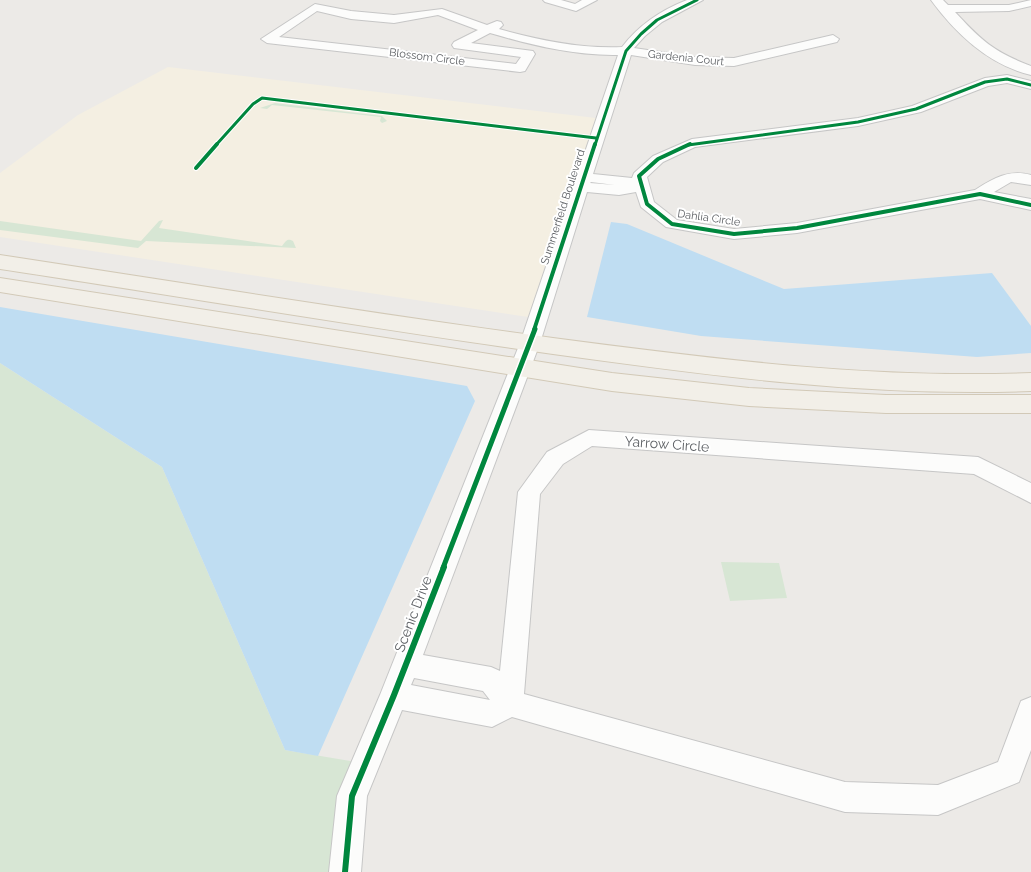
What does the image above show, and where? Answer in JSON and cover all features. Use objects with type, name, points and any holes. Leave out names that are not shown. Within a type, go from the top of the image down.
[{"type":"main road","points":[[0,262],[530,343],[710,367],[888,383],[1031,382]]},
{"type":"main road","points":[[0,285],[612,382],[749,397],[886,404],[1031,404]]},
{"type":"street","points":[[549,0],[576,8],[591,0]]},
{"type":"street","name":"Summerfield Boulevard","points":[[521,368],[626,51],[635,38],[652,23],[668,12],[697,0]]},
{"type":"street","name":"Blossom Circle","points":[[458,45],[530,54],[520,68],[267,40],[320,4],[352,15],[394,19],[418,9],[446,10],[550,44],[612,52],[626,51]]},
{"type":"street","points":[[941,4],[1009,8],[1030,4]]},
{"type":"street","points":[[941,4],[975,40],[999,58],[1031,71]]},
{"type":"street","name":"Blossom Circle","points":[[458,45],[494,26]]},
{"type":"street","name":"Gardenia Court","points":[[626,51],[696,61],[734,62],[833,39]]},
{"type":"street","points":[[432,58],[458,45]]},
{"type":"street","points":[[642,186],[639,176],[658,159],[692,143],[858,122],[916,109],[985,82],[1007,79],[1031,85]]},
{"type":"street","points":[[980,194],[1000,182],[1017,175],[1031,180]]},
{"type":"street","points":[[582,182],[628,182],[642,186]]},
{"type":"street","name":"Dahlia Circle","points":[[642,186],[647,204],[672,224],[734,234],[796,228],[980,194],[1031,205]]},
{"type":"street","name":"Scenic Drive","points":[[345,872],[352,796],[394,695],[521,368]]},
{"type":"street","name":"Yarrow Circle","points":[[510,703],[529,492],[555,458],[589,438],[978,466],[1031,494]]},
{"type":"street","points":[[406,664],[492,680],[510,703],[845,797],[938,800],[1009,772],[1031,710]]},
{"type":"street","points":[[394,695],[492,714],[510,703]]},
{"type":"shaded area","points":[[168,67],[596,118],[570,218],[535,318],[0,237],[0,173],[78,115]]},
{"type":"green space","points":[[275,103],[382,116],[387,121],[382,123],[380,121],[381,117],[272,105],[267,109],[260,108]]},
{"type":"green space","points":[[163,220],[159,228],[282,246],[289,240],[293,241],[296,248],[146,241],[138,248],[0,230],[0,221],[141,241],[159,221]]},
{"type":"green space","points":[[0,363],[162,467],[285,750],[362,763],[346,872],[0,872]]},
{"type":"green space","points":[[721,562],[779,563],[787,598],[730,601]]},
{"type":"water","points":[[611,222],[627,224],[784,289],[992,273],[1031,326],[1031,353],[977,357],[701,336],[587,317]]},
{"type":"water","points":[[0,307],[467,386],[475,401],[318,756],[285,750],[162,467],[0,363]]},
{"type":"cycle path","points":[[345,872],[352,796],[394,695],[530,343],[626,51],[657,20],[697,0]]},
{"type":"cycle path","points":[[1031,85],[1007,79],[985,82],[916,109],[858,122],[692,143],[658,159],[639,176],[647,204],[672,224],[734,234],[797,228],[980,194],[1031,205]]},
{"type":"cycle path","points":[[196,168],[253,104],[262,98],[596,138]]}]
